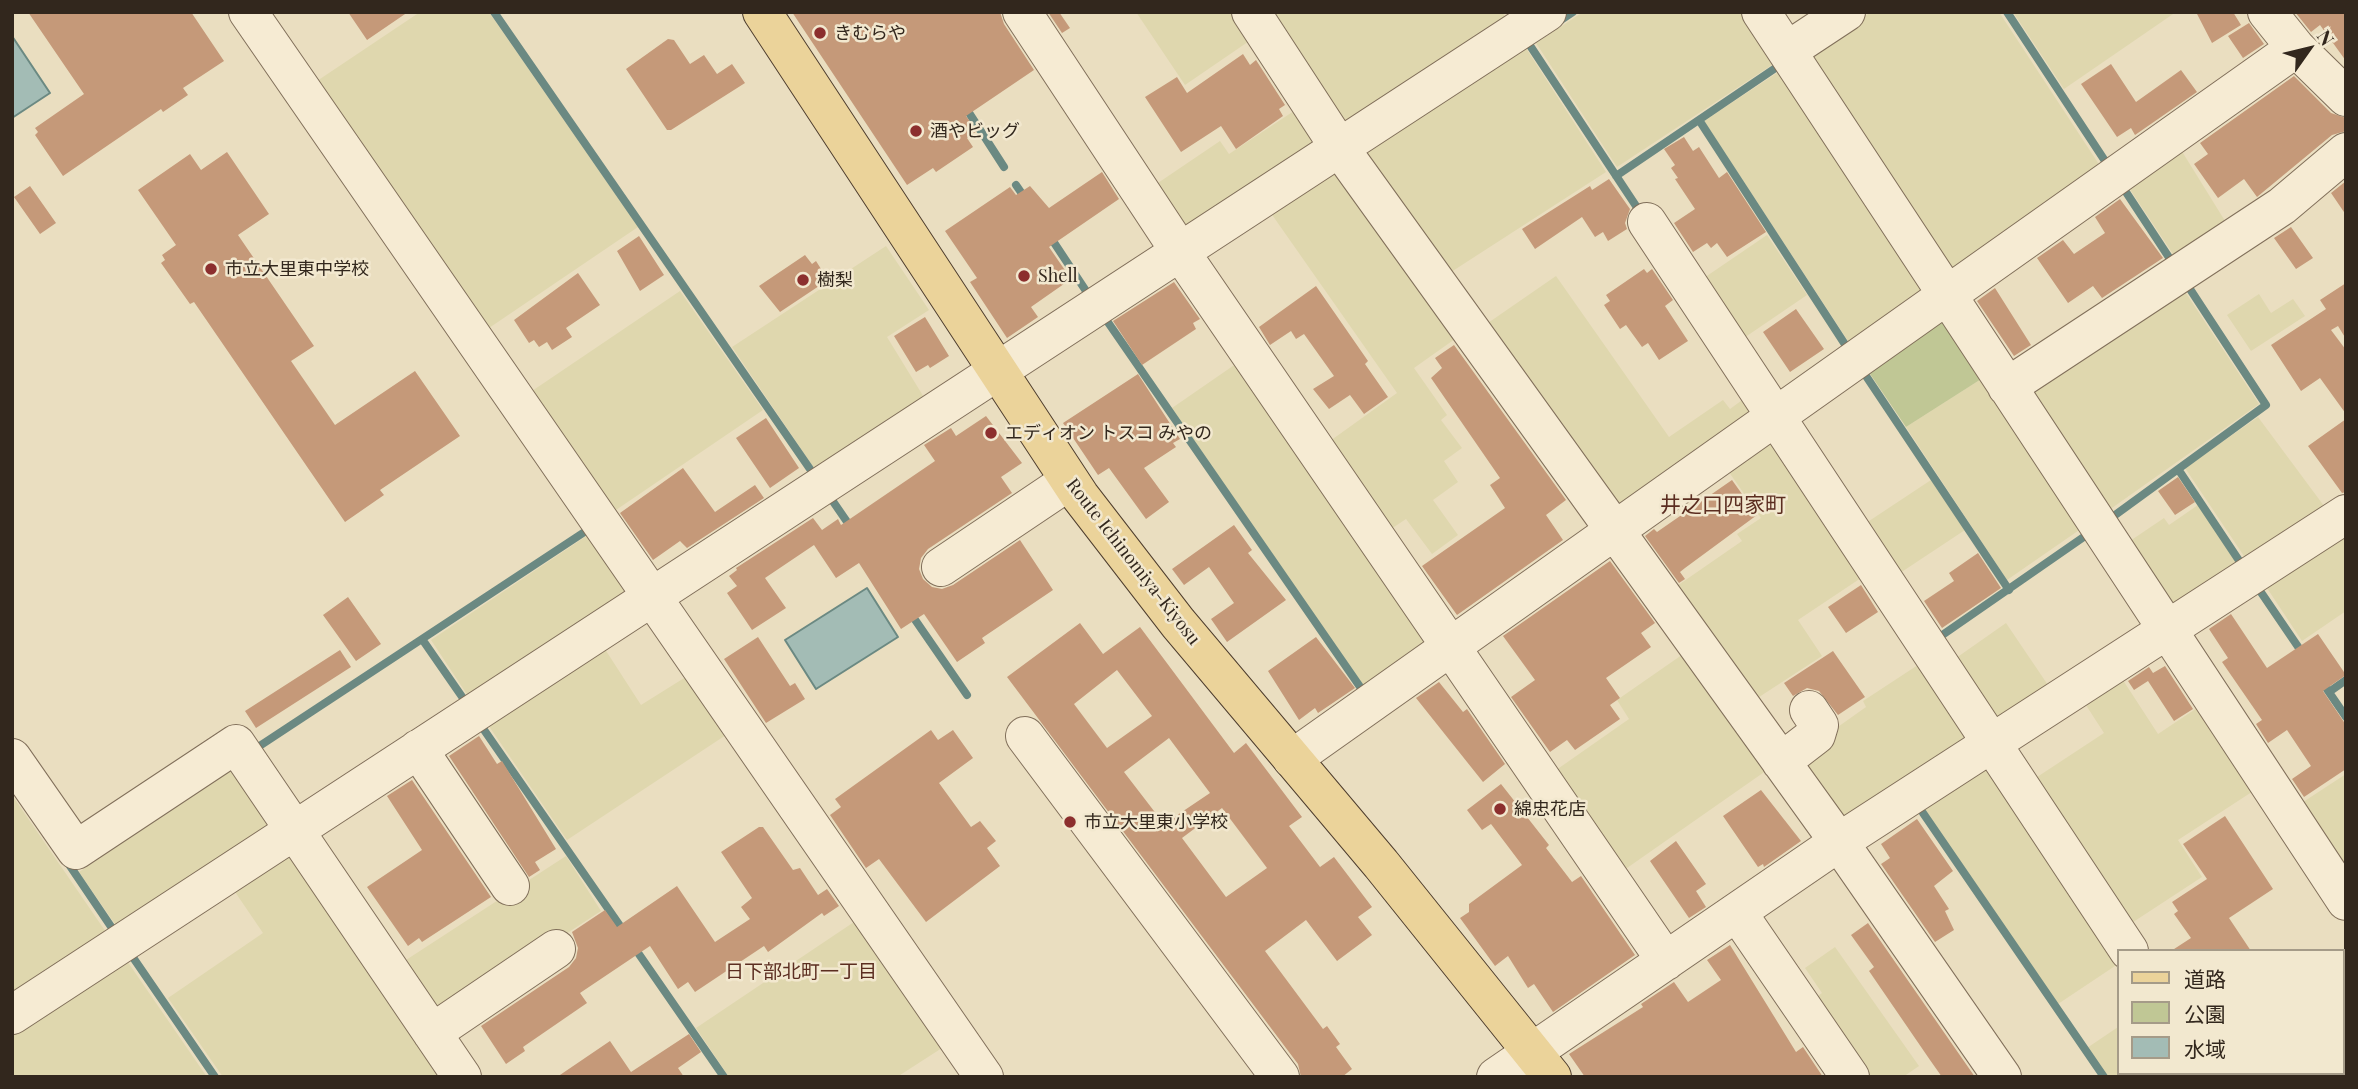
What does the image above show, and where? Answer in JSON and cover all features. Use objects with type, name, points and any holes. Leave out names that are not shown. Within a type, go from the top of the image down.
[{"type":"main road","name":"Route Ichinomiya-Kiyosu","points":[[762,12],[1069,481],[1178,624],[1292,758],[1543,1064]]},
{"type":"street","points":[[248,12],[649,597],[984,1077]]},
{"type":"street","points":[[1022,12],[1180,250],[1666,961]]},
{"type":"street","points":[[1251,12],[1339,147],[1839,842],[2002,1077]]},
{"type":"street","points":[[12,1015],[995,370],[1547,12]]},
{"type":"street","points":[[1761,12],[2346,901]]},
{"type":"street","points":[[1787,51],[1846,12]]},
{"type":"street","points":[[2267,12],[2296,48],[2346,97]]},
{"type":"street","points":[[1292,758],[2296,48]]},
{"type":"street","points":[[2007,387],[2282,206],[2346,152]]},
{"type":"street","points":[[1647,222],[2128,949]]},
{"type":"street","points":[[941,567],[1069,481]]},
{"type":"street","points":[[1496,1077],[1543,1064],[1666,961],[1839,842],[2346,514]]},
{"type":"street","points":[[1781,762],[1816,735],[1819,725],[1809,710]]},
{"type":"street","points":[[1025,736],[1280,1077]]},
{"type":"street","points":[[12,758],[76,850],[236,744],[461,1077]]},
{"type":"street","points":[[418,748],[510,886]]},
{"type":"street","points":[[1737,912],[1850,1077]]},
{"type":"street","points":[[432,1033],[556,949]]},
{"type":"shaded area","points":[[420,12],[489,12],[638,227],[489,328],[317,81]]},
{"type":"shaded area","points":[[1136,12],[1242,12],[1258,35],[1185,85]]},
{"type":"shaded area","points":[[1270,12],[1502,12],[1512,27],[1346,130]]},
{"type":"shaded area","points":[[1583,12],[1750,12],[1781,59],[1617,167],[1536,43]]},
{"type":"shaded area","points":[[1871,12],[1999,12],[2104,172],[1953,278],[1802,57]]},
{"type":"shaded area","points":[[2013,12],[2176,12],[2064,89]]},
{"type":"shaded area","points":[[1522,42],[1606,172],[1448,274],[1362,154]]},
{"type":"shaded area","points":[[1786,67],[1928,283],[1927,302],[1854,350],[1704,121]]},
{"type":"shaded area","points":[[1303,105],[1324,135],[1191,235],[1149,189],[1220,141],[1229,154]]},
{"type":"shaded area","points":[[2178,145],[2230,229],[2179,263],[2125,182]]},
{"type":"shaded area","points":[[1333,166],[1462,334],[1414,368],[1447,415],[1441,420],[1462,448],[1444,461],[1458,482],[1433,500],[1458,535],[1432,554],[1406,519],[1385,533],[1323,446],[1397,393],[1268,209]]},
{"type":"shaded area","points":[[1767,235],[1807,295],[1738,342],[1698,282]]},
{"type":"shaded area","points":[[886,246],[929,310],[887,337],[925,399],[814,468],[732,347]]},
{"type":"shaded area","points":[[1556,276],[1669,437],[1723,400],[1730,409],[1749,395],[1758,408],[1620,512],[1485,325]]},
{"type":"shaded area","points":[[2178,281],[2259,404],[2102,515],[2022,383]]},
{"type":"shaded area","points":[[680,291],[763,410],[613,512],[532,391]]},
{"type":"shaded area","points":[[2259,294],[2271,313],[2293,299],[2305,316],[2251,351],[2227,315]]},
{"type":"shaded area","points":[[1243,359],[1434,636],[1365,689],[1172,408]]},
{"type":"shaded area","points":[[1986,376],[2085,526],[2007,580],[1906,427]]},
{"type":"shaded area","points":[[2258,417],[2327,510],[2248,562],[2185,468]]},
{"type":"shaded area","points":[[1766,436],[1867,574],[1798,620],[1822,656],[1753,701],[1674,588],[1742,541],[1737,534],[1761,518],[1724,465]]},
{"type":"shaded area","points":[[1931,480],[1965,530],[1894,577],[1860,527]]},
{"type":"shaded area","points":[[2198,505],[2240,568],[2180,609],[2165,607],[2130,541],[2164,518],[2169,525]]},
{"type":"shaded area","points":[[591,533],[625,584],[624,596],[470,699],[431,640]]},
{"type":"shaded area","points":[[2346,535],[2346,611],[2302,641],[2265,585]]},
{"type":"shaded area","points":[[2006,623],[2052,691],[1999,725],[1949,663]]},
{"type":"shaded area","points":[[601,643],[641,705],[689,675],[729,733],[567,840],[484,719]]},
{"type":"shaded area","points":[[1689,650],[1770,768],[1617,875],[1549,775],[1629,719],[1617,700]]},
{"type":"shaded area","points":[[1924,661],[1971,733],[1968,744],[1839,822],[1794,758],[1866,707],[1863,701]]},
{"type":"shaded area","points":[[2119,674],[2158,734],[2203,704],[2258,788],[2178,840],[2202,877],[2124,928],[2028,783],[2104,733],[2082,699]]},
{"type":"shaded area","points":[[1982,762],[2116,961],[2116,965],[2058,1004],[1920,803]]},
{"type":"shaded area","points":[[232,770],[268,826],[117,927],[79,872]]},
{"type":"shaded area","points":[[2346,774],[2346,879],[2297,806]]},
{"type":"shaded area","points":[[12,795],[108,935],[12,999]]},
{"type":"shaded area","points":[[286,851],[451,1077],[223,1077],[168,998],[263,933],[231,886]]},
{"type":"shaded area","points":[[566,856],[601,911],[442,1015],[406,960]]},
{"type":"shaded area","points":[[854,922],[942,1048],[897,1077],[729,1077],[696,1028]]},
{"type":"shaded area","points":[[1835,947],[1919,1066],[1903,1077],[1859,1077],[1808,1003],[1822,993],[1805,968]]},
{"type":"shaded area","points":[[125,958],[207,1077],[12,1077],[12,1032]]},
{"type":"shaded area","points":[[2346,1024],[2346,1077],[2266,1077],[2344,1075]]},
{"type":"shaded area","points":[[2116,1028],[2116,1075],[2169,1077],[2107,1077],[2087,1048]]},
{"type":"green space","points":[[1937,314],[1986,376],[1906,427],[1864,365]]},
{"type":"water","points":[[12,36],[50,93],[12,118]]},
{"type":"water","points":[[867,588],[898,637],[816,689],[785,640]]},
{"type":"building","points":[[28,12],[191,12],[224,61],[183,88],[188,95],[163,112],[161,109],[63,176],[35,135],[38,132],[35,128],[84,94]]},
{"type":"building","points":[[348,12],[408,12],[367,40]]},
{"type":"building","points":[[792,12],[1000,12],[1004,24],[1034,70],[966,116],[977,131],[967,138],[973,147],[936,172],[933,168],[907,185]]},
{"type":"building","points":[[1048,12],[1059,12],[1070,28],[1062,33]]},
{"type":"building","points":[[2196,12],[2233,12],[2241,25],[2212,43]]},
{"type":"building","points":[[2295,12],[2346,12],[2346,61],[2320,25],[2311,32]]},
{"type":"building","points":[[2249,23],[2264,44],[2243,58],[2228,36]]},
{"type":"building","points":[[668,39],[674,40],[690,64],[704,55],[717,74],[732,64],[745,83],[671,130],[667,130],[626,69]]},
{"type":"building","points":[[1243,54],[1250,65],[1256,60],[1285,105],[1279,109],[1283,116],[1236,149],[1221,126],[1181,152],[1145,97],[1177,77],[1187,93]]},
{"type":"building","points":[[2111,64],[2136,102],[2181,70],[2197,92],[2135,135],[2131,128],[2117,137],[2081,84]]},
{"type":"building","points":[[2294,76],[2331,113],[2346,118],[2346,131],[2332,135],[2257,197],[2244,179],[2218,198],[2194,164],[2208,154],[2200,143]]},
{"type":"building","points":[[1684,137],[1693,151],[1699,147],[1719,178],[1727,172],[1766,232],[1727,257],[1717,243],[1711,248],[1707,243],[1693,252],[1674,223],[1695,209],[1675,179],[1678,178],[1671,168],[1675,165],[1664,149]]},
{"type":"building","points":[[227,152],[269,214],[238,235],[314,346],[291,361],[335,425],[415,371],[460,436],[380,490],[384,495],[345,522],[194,302],[190,304],[161,263],[165,260],[162,255],[176,245],[138,190],[190,154],[201,170]]},
{"type":"building","points":[[1102,172],[1119,199],[1049,247],[1071,279],[1031,307],[1038,317],[1007,338],[970,282],[977,278],[945,231],[1010,187],[1016,195],[1030,186],[1049,208]]},
{"type":"building","points":[[1609,179],[1630,209],[1625,223],[1627,229],[1608,241],[1603,232],[1595,237],[1582,217],[1535,249],[1522,229],[1590,186],[1592,190]]},
{"type":"building","points":[[2346,181],[2346,215],[2331,193]]},
{"type":"building","points":[[30,186],[56,223],[40,234],[14,197]]},
{"type":"building","points":[[2120,199],[2163,258],[2102,298],[2093,286],[2068,303],[2037,258],[2063,240],[2074,254],[2105,233],[2095,217]]},
{"type":"building","points":[[2291,227],[2313,258],[2296,269],[2274,238]]},
{"type":"building","points":[[639,236],[664,275],[640,291],[617,251]]},
{"type":"building","points":[[805,255],[812,264],[816,261],[828,280],[780,312],[759,286]]},
{"type":"building","points":[[1644,269],[1647,273],[1652,269],[1673,300],[1665,306],[1688,341],[1659,360],[1648,343],[1642,347],[1626,325],[1620,329],[1604,305],[1610,301],[1606,295]]},
{"type":"building","points":[[578,273],[600,305],[566,328],[572,337],[552,350],[547,342],[539,347],[534,340],[529,343],[514,320]]},
{"type":"building","points":[[1174,282],[1200,319],[1193,323],[1196,329],[1142,365],[1113,321]]},
{"type":"building","points":[[2346,283],[2346,339],[2338,326],[2331,330],[2346,350],[2346,414],[2320,378],[2301,391],[2271,345],[2326,309],[2320,300]]},
{"type":"building","points":[[1316,286],[1368,361],[1365,364],[1388,397],[1364,414],[1350,395],[1329,409],[1313,389],[1334,376],[1304,334],[1296,339],[1291,331],[1270,345],[1259,327]]},
{"type":"building","points":[[1995,288],[2031,345],[2014,356],[1977,301]]},
{"type":"building","points":[[1796,309],[1824,349],[1790,372],[1763,332]]},
{"type":"building","points":[[925,317],[949,356],[930,368],[928,365],[916,372],[894,336]]},
{"type":"building","points":[[1454,345],[1566,500],[1546,515],[1563,540],[1457,615],[1422,566],[1505,508],[1490,485],[1500,478],[1431,378],[1442,368],[1435,358]]},
{"type":"building","points":[[1138,374],[1180,439],[1173,443],[1176,447],[1144,468],[1169,502],[1146,519],[1109,468],[1098,475],[1063,423]]},
{"type":"building","points":[[986,416],[1022,463],[1001,477],[1012,493],[928,549],[921,558],[919,569],[923,579],[932,587],[942,589],[953,585],[1020,540],[1053,590],[982,638],[985,643],[957,662],[924,614],[901,629],[859,563],[836,578],[814,545],[765,578],[786,608],[752,630],[727,593],[737,586],[729,576],[736,568],[813,518],[822,530],[838,519],[841,525],[935,461],[924,445],[951,428],[956,436]]},
{"type":"building","points":[[766,418],[799,468],[770,488],[736,438]]},
{"type":"building","points":[[2346,419],[2346,492],[2342,493],[2308,446]]},
{"type":"building","points":[[683,468],[715,512],[755,485],[764,498],[687,548],[680,541],[653,560],[620,513]]},
{"type":"building","points":[[2178,477],[2195,502],[2175,515],[2158,491]]},
{"type":"building","points":[[1732,480],[1757,515],[1680,572],[1685,579],[1679,583],[1645,536],[1654,529],[1657,532]]},
{"type":"building","points":[[1234,525],[1252,550],[1248,553],[1286,600],[1227,642],[1211,619],[1234,603],[1209,567],[1184,585],[1172,569]]},
{"type":"building","points":[[1978,553],[2001,588],[1942,628],[1924,601],[1954,581],[1949,573]]},
{"type":"building","points":[[1610,561],[1655,623],[1641,633],[1651,647],[1606,678],[1620,698],[1610,705],[1620,719],[1575,750],[1567,740],[1550,752],[1511,697],[1535,680],[1503,636]]},
{"type":"building","points":[[1861,585],[1878,612],[1846,633],[1828,607]]},
{"type":"building","points":[[348,597],[381,644],[356,661],[323,615]]},
{"type":"building","points":[[2231,614],[2267,668],[2318,634],[2346,675],[2323,691],[2346,725],[2346,769],[2304,797],[2292,779],[2311,766],[2287,730],[2268,743],[2256,724],[2262,720],[2222,662],[2228,658],[2209,629]]},
{"type":"building","points":[[1080,623],[1103,654],[1140,627],[1234,753],[1246,743],[1302,817],[1289,826],[1320,867],[1334,857],[1372,907],[1358,917],[1372,935],[1337,961],[1306,920],[1265,951],[1323,1029],[1327,1026],[1340,1044],[1336,1047],[1352,1069],[1342,1077],[1301,1077],[1298,1064],[1007,677]],"holes":[[[1117,670],[1152,716],[1107,748],[1074,704]],[[1169,738],[1210,793],[1164,824],[1124,772]],[[1222,808],[1267,868],[1226,897],[1182,838]]]},
{"type":"building","points":[[758,637],[790,686],[795,683],[805,699],[766,723],[724,659]]},
{"type":"building","points":[[1316,637],[1355,688],[1318,713],[1315,708],[1299,720],[1268,671]]},
{"type":"building","points":[[340,650],[351,667],[256,728],[245,711]]},
{"type":"building","points":[[1833,651],[1865,697],[1838,715],[1819,691],[1807,688],[1793,696],[1784,683]]},
{"type":"building","points":[[2165,666],[2193,709],[2174,721],[2148,681],[2134,690],[2128,681],[2149,667],[2153,673]]},
{"type":"building","points":[[1439,682],[1463,712],[1467,709],[1505,764],[1483,782],[1416,698]]},
{"type":"building","points":[[931,730],[938,740],[953,730],[973,758],[939,783],[971,827],[980,821],[996,841],[987,848],[1000,866],[926,922],[879,859],[866,868],[830,815],[841,807],[835,799]]},
{"type":"building","points":[[479,736],[497,764],[502,761],[556,849],[535,862],[540,870],[529,877],[449,756]]},
{"type":"building","points":[[412,780],[491,897],[422,942],[419,938],[408,946],[367,887],[422,850],[387,796]]},
{"type":"building","points":[[1501,784],[1549,845],[1546,848],[1572,882],[1581,876],[1635,955],[1553,1012],[1534,984],[1528,988],[1508,956],[1495,966],[1460,918],[1469,912],[1469,904],[1522,865],[1491,824],[1482,830],[1467,810]]},
{"type":"building","points":[[1761,790],[1801,841],[1764,867],[1763,864],[1758,867],[1723,816]]},
{"type":"building","points":[[2225,816],[2273,889],[2229,918],[2250,949],[2174,949],[2191,938],[2174,914],[2178,911],[2172,902],[2207,879],[2183,844]]},
{"type":"building","points":[[1917,819],[1953,871],[1934,886],[1949,909],[1945,911],[1954,930],[1935,942],[1881,864],[1890,858],[1881,844]]},
{"type":"building","points":[[763,827],[793,870],[800,868],[818,895],[827,889],[839,906],[824,916],[822,913],[768,952],[764,946],[695,992],[688,982],[678,989],[650,946],[580,993],[587,1003],[523,1047],[525,1051],[506,1064],[481,1026],[569,967],[576,958],[578,948],[572,932],[605,910],[617,927],[677,886],[715,942],[750,919],[741,907],[752,898],[721,852]]},
{"type":"building","points":[[1676,841],[1706,884],[1696,891],[1706,907],[1689,918],[1650,861]]},
{"type":"building","points":[[1868,923],[1975,1077],[1942,1077],[1930,1060],[1869,971],[1874,967],[1851,935]]},
{"type":"building","points":[[1730,945],[1796,1052],[1803,1047],[1823,1077],[1585,1077],[1569,1054],[1643,1007],[1641,1004],[1674,982],[1688,1002],[1721,980],[1707,960]]},
{"type":"building","points":[[689,1034],[701,1052],[678,1068],[684,1077],[557,1077],[610,1041],[631,1072]]},
{"type":"waterway","points":[[494,12],[810,469]]},
{"type":"waterway","points":[[1558,22],[1573,12]]},
{"type":"waterway","points":[[2007,12],[2109,167]]},
{"type":"waterway","points":[[1527,41],[1642,215]]},
{"type":"waterway","points":[[1616,176],[1777,67]]},
{"type":"waterway","points":[[964,105],[1004,167]]},
{"type":"waterway","points":[[1699,120],[1848,349]]},
{"type":"waterway","points":[[1016,185],[1027,201]]},
{"type":"waterway","points":[[2122,186],[2174,265]]},
{"type":"waterway","points":[[1049,235],[1090,297]]},
{"type":"waterway","points":[[2111,518],[2266,405],[2186,283]]},
{"type":"waterway","points":[[1105,318],[1365,694]]},
{"type":"waterway","points":[[1862,370],[2009,590]]},
{"type":"waterway","points":[[2178,469],[2242,565]]},
{"type":"waterway","points":[[832,500],[852,529]]},
{"type":"waterway","points":[[257,754],[258,747],[589,529]]},
{"type":"waterway","points":[[1938,638],[2088,534]]},
{"type":"waterway","points":[[2256,585],[2303,654]]},
{"type":"waterway","points":[[909,611],[967,695]]},
{"type":"waterway","points":[[422,639],[465,701]]},
{"type":"waterway","points":[[2329,692],[2346,680]]},
{"type":"waterway","points":[[2322,682],[2346,717]]},
{"type":"waterway","points":[[482,727],[625,933]]},
{"type":"waterway","points":[[1923,813],[2104,1077]]},
{"type":"waterway","points":[[66,860],[114,931]]},
{"type":"waterway","points":[[634,947],[724,1077]]},
{"type":"waterway","points":[[132,956],[215,1077]]},
{"type":"place","name":"きむらや","points":[[820,33]]},
{"type":"place","name":"酒やビッグ","points":[[916,131]]},
{"type":"place","name":"市立大里東中学校","points":[[211,269]]},
{"type":"place","name":"Shell","points":[[1024,276]]},
{"type":"place","name":"樹梨","points":[[803,280]]},
{"type":"place","name":"エディオン トスコ みやの","points":[[991,433]]},
{"type":"place","name":"綿忠花店","points":[[1500,809]]},
{"type":"place","name":"市立大里東小学校","points":[[1070,822]]},
{"type":"district","name":"井之口四家町","points":[[1723,505]]},
{"type":"district","name":"日下部北町一丁目","points":[[801,972]]}]
